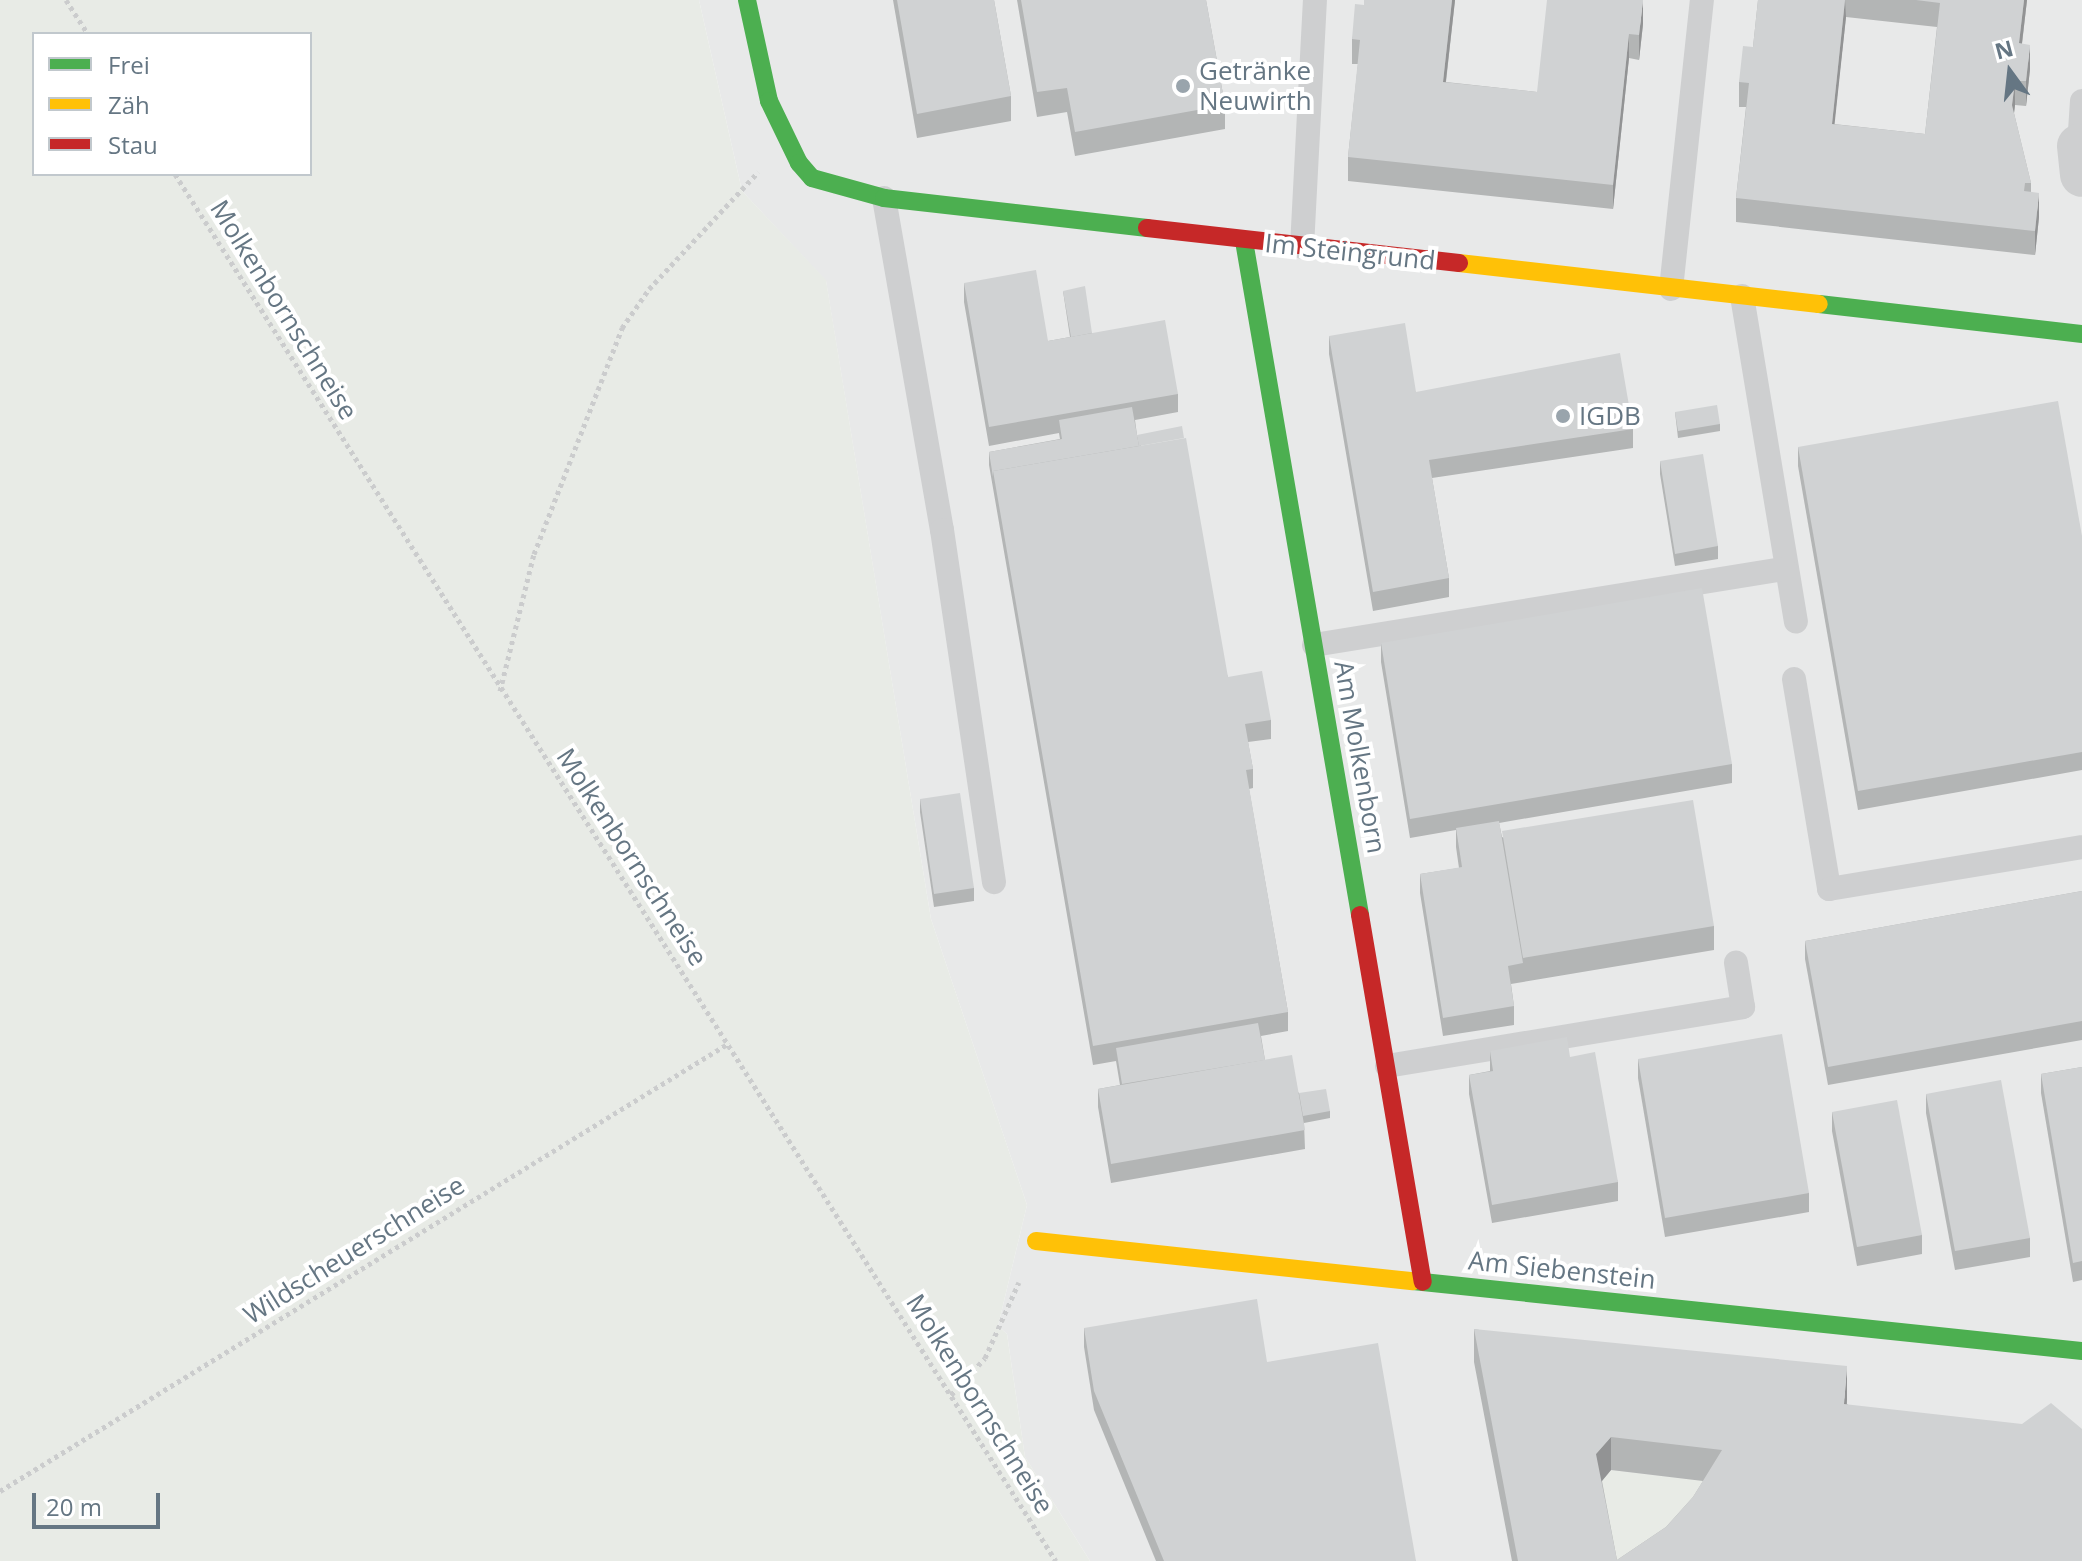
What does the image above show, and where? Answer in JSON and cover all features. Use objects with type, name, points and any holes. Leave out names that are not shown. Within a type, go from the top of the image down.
[{"type":"street","name":"Im Steingrund","points":[[747,0],[769,101],[786,142],[812,178],[884,198],[2082,334]]},
{"type":"street","name":"Am Molkenborn","points":[[1244,241],[1423,1282]]},
{"type":"street","name":"Am Siebenstein","points":[[1036,1241],[2082,1351]]},
{"type":"lane","points":[[1302,247],[1315,0]]},
{"type":"lane","points":[[1671,289],[1702,0]]},
{"type":"lane","points":[[2080,161],[2082,101]]},
{"type":"lane","points":[[884,198],[942,530],[994,882]]},
{"type":"lane","points":[[1742,296],[1796,622]]},
{"type":"lane","points":[[1314,645],[1785,569]]},
{"type":"lane","points":[[1794,679],[1829,889],[2082,847]]},
{"type":"lane","points":[[1387,1066],[1743,1007],[1736,963]]},
{"type":"path","points":[[66,0],[87,32]]},
{"type":"path","points":[[500,692],[534,554],[622,328],[649,289],[786,142]]},
{"type":"path","name":"Molkenbornschneise","points":[[176,176],[500,692],[729,1043],[1056,1561]]},
{"type":"path","name":"Wildscheuerschneise","points":[[0,1491],[729,1043]]},
{"type":"path","points":[[951,1395],[985,1358],[1003,1328],[1016,1284],[1058,1244]]},
{"type":"shaded area","points":[[0,0],[699,0],[742,191],[826,280],[931,919],[1027,1205],[998,1326],[1007,1334],[1025,1457],[1090,1561],[0,1561]]},
{"type":"shaded area","points":[[699,0],[2082,0],[2082,1561],[1090,1561],[1025,1457],[1007,1334],[998,1326],[1027,1205],[931,919],[826,281],[742,191]]},
{"type":"shaded area","points":[[1611,1470],[1722,1483],[1665,1561],[1611,1561],[1596,1488]]},
{"type":"building","points":[[897,0],[994,0],[1011,96],[917,114]]},
{"type":"building","points":[[1021,0],[1206,0],[1225,105],[1075,132],[1067,88],[1037,92]]},
{"type":"building","points":[[1364,0],[1452,0],[1443,82],[1537,92],[1547,0],[1643,0],[1639,35],[1629,34],[1613,185],[1348,157],[1360,40],[1352,39],[1355,4],[1364,5]]},
{"type":"building","points":[[1758,0],[1845,0],[1832,124],[1925,134],[1940,3],[1916,0],[2024,0],[2019,43],[2030,45],[2026,81],[2015,81],[2012,105],[2031,183],[2025,183],[2024,191],[2039,193],[2035,231],[1736,198],[1749,83],[1739,82],[1743,46],[1753,47]]},
{"type":"building","points":[[1036,270],[1048,341],[1165,320],[1178,394],[989,427],[964,283]]},
{"type":"building","points":[[1085,286],[1092,333],[1071,337],[1063,291]]},
{"type":"building","points":[[1405,323],[1416,392],[1620,353],[1633,429],[1429,460],[1449,578],[1373,592],[1329,336]]},
{"type":"building","points":[[2058,401],[2082,536],[2082,752],[1858,791],[1798,447]]},
{"type":"building","points":[[1717,405],[1720,424],[1678,431],[1675,412]]},
{"type":"building","points":[[1132,407],[1139,446],[993,471],[993,477],[989,452],[1062,439],[1059,420]]},
{"type":"building","points":[[1182,426],[1184,438],[1139,446],[1137,435]]},
{"type":"building","points":[[1186,438],[1228,677],[1262,671],[1271,720],[1245,724],[1253,769],[1246,770],[1288,1012],[1093,1046],[993,471]]},
{"type":"building","points":[[1703,454],[1718,546],[1675,554],[1660,461]]},
{"type":"building","points":[[1702,588],[1732,764],[1410,819],[1381,643]]},
{"type":"building","points":[[960,793],[974,888],[934,894],[920,799]]},
{"type":"building","points":[[1693,800],[1714,926],[1523,958],[1502,831]]},
{"type":"building","points":[[1499,821],[1523,963],[1508,966],[1514,1006],[1443,1018],[1420,874],[1462,867],[1456,828]]},
{"type":"building","points":[[2082,891],[2082,1021],[1828,1067],[1805,941]]},
{"type":"building","points":[[1258,1023],[1265,1060],[1122,1084],[1116,1048]]},
{"type":"building","points":[[1782,1034],[1809,1193],[1665,1218],[1638,1059]]},
{"type":"building","points":[[1567,1037],[1570,1057],[1595,1052],[1618,1182],[1492,1205],[1469,1075],[1493,1071],[1490,1051]]},
{"type":"building","points":[[1292,1055],[1305,1130],[1111,1164],[1098,1089]]},
{"type":"building","points":[[2082,1067],[2082,1261],[2073,1263],[2041,1074]]},
{"type":"building","points":[[2001,1080],[2030,1238],[1955,1251],[1926,1094]]},
{"type":"building","points":[[1326,1089],[1330,1111],[1303,1116],[1299,1093]]},
{"type":"building","points":[[1897,1100],[1922,1235],[1857,1247],[1832,1112]]},
{"type":"building","points":[[1257,1299],[1267,1362],[1378,1343],[1416,1561],[1164,1561],[1094,1391],[1084,1328]]},
{"type":"building","points":[[1474,1329],[1847,1366],[1844,1404],[2022,1424],[2051,1403],[2082,1429],[2082,1561],[1518,1561]],"holes":[[[1611,1437],[1722,1450],[1693,1497],[1666,1527],[1617,1560],[1596,1454]]]},
{"type":"traffic: fast","points":[[747,0],[769,101],[799,163],[812,178],[884,198],[1147,228]]},
{"type":"traffic: fast","points":[[1244,241],[1360,915]]},
{"type":"traffic: fast","points":[[1819,304],[2082,334]]},
{"type":"traffic: fast","points":[[1413,1281],[2082,1351]]},
{"type":"traffic: slow","points":[[1459,263],[1819,304]]},
{"type":"traffic: slow","points":[[1036,1241],[1413,1281]]},
{"type":"traffic: jam","points":[[1147,228],[1459,263]]},
{"type":"traffic: jam","points":[[1360,915],[1423,1282]]},
{"type":"place","name":"Getränke Neuwirth","points":[[1183,86]]},
{"type":"place","name":"IGDB","points":[[1563,416]]}]
